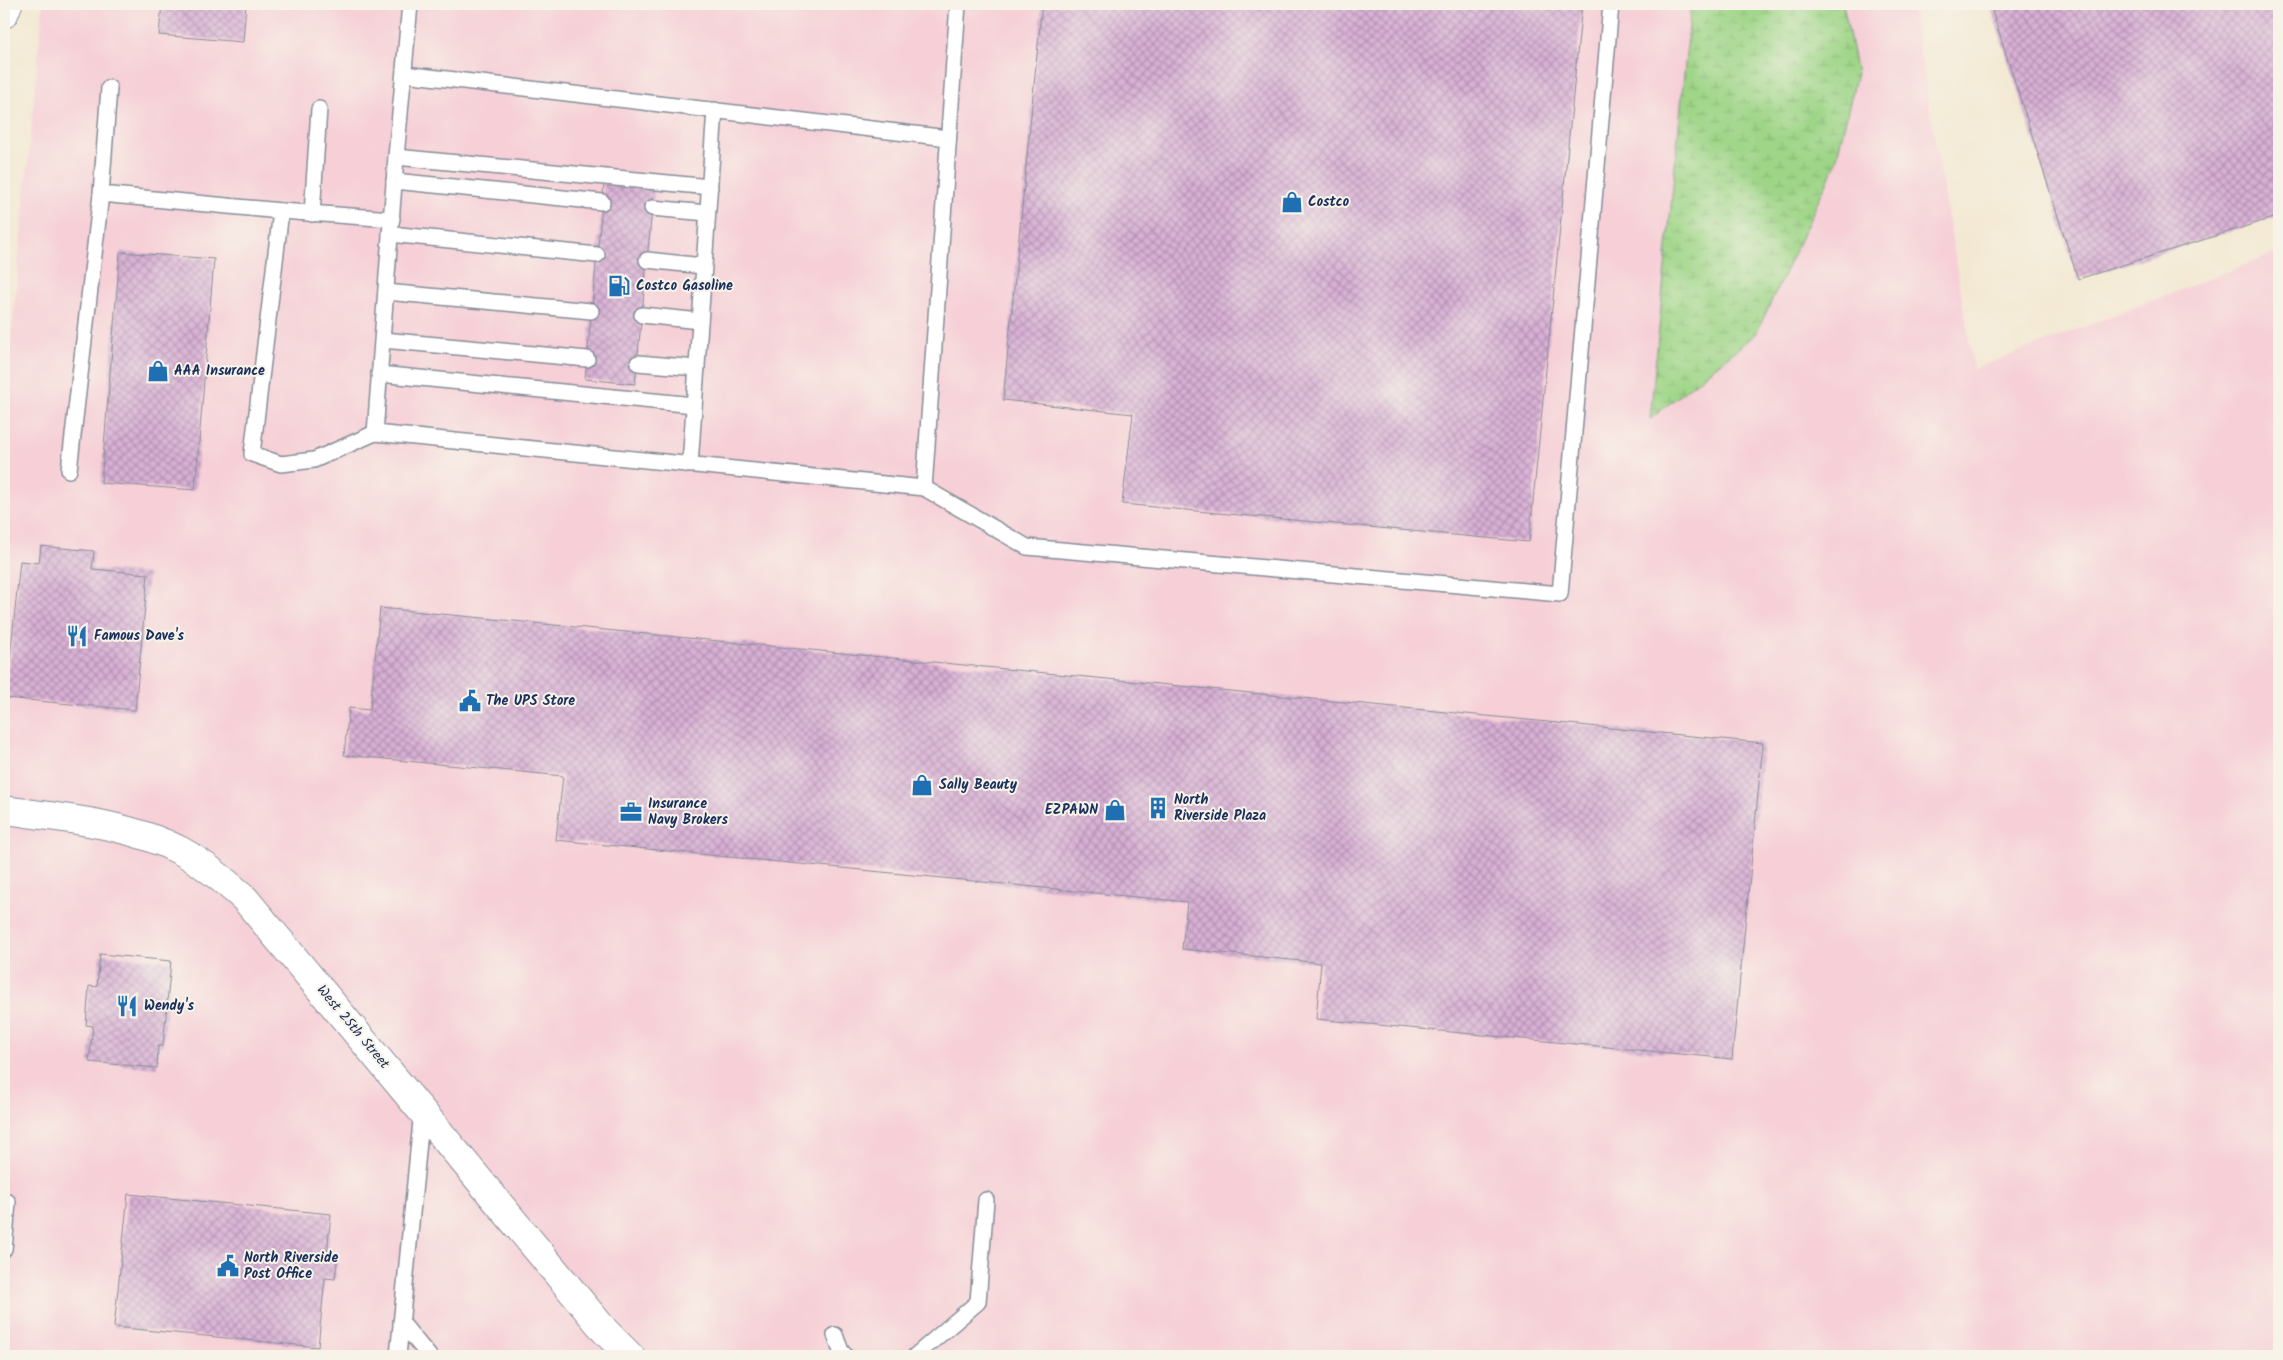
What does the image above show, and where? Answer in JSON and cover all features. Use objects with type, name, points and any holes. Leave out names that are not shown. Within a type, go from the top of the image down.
[{"type":"street","points":[[4,14],[8,4]]},
{"type":"street","name":"West 25th Street","points":[[4,810],[80,820],[140,834],[181,851],[216,873],[254,908],[605,1331],[630,1356]]},
{"type":"lane","points":[[375,433],[394,181],[410,4]]},
{"type":"lane","points":[[924,488],[958,4]]},
{"type":"lane","points":[[281,211],[252,454],[281,464],[314,460],[375,433],[924,488],[1028,547],[1560,594],[1611,4]]},
{"type":"lane","points":[[404,74],[948,138]]},
{"type":"lane","points":[[68,470],[101,194],[109,88]]},
{"type":"lane","points":[[312,214],[319,109]]},
{"type":"lane","points":[[690,465],[715,110]]},
{"type":"lane","points":[[396,157],[710,187]]},
{"type":"lane","points":[[394,181],[602,202]]},
{"type":"lane","points":[[101,194],[312,214],[392,219]]},
{"type":"lane","points":[[652,208],[707,213]]},
{"type":"lane","points":[[390,234],[597,255]]},
{"type":"lane","points":[[647,260],[704,266]]},
{"type":"lane","points":[[386,292],[591,311]]},
{"type":"lane","points":[[642,315],[700,321]]},
{"type":"lane","points":[[383,340],[587,359]]},
{"type":"lane","points":[[638,363],[697,368]]},
{"type":"lane","points":[[379,374],[694,405]]},
{"type":"lane","points":[[398,1356],[422,1110]]},
{"type":"lane","points":[[915,1356],[978,1302],[986,1200]]},
{"type":"lane","points":[[4,1249],[8,1202]]},
{"type":"lane","points":[[401,1322],[429,1356]]},
{"type":"lane","points":[[835,1335],[841,1351],[846,1356]]},
{"type":"shaded area","name":"North Riverside Plaza","points":[[43,4],[1912,4],[1974,369],[2279,252],[2279,1356],[4,1356],[4,412]]},
{"type":"green space","points":[[1691,4],[1843,4],[1857,73],[1835,165],[1756,334],[1650,419]]},
{"type":"building","points":[[162,4],[246,4],[243,42],[159,35]]},
{"type":"building","name":"Costco","points":[[1042,4],[1582,4],[1529,542],[1122,504],[1133,414],[1003,400]]},
{"type":"building","points":[[1990,4],[2279,4],[2279,216],[2078,279]]},
{"type":"building","name":"Costco Gasoline","points":[[604,184],[654,189],[635,384],[585,379]]},
{"type":"building","name":"AAA Insurance","points":[[120,252],[214,259],[195,490],[101,483]]},
{"type":"building","name":"Famous Dave's","points":[[41,546],[94,551],[92,569],[148,574],[135,710],[6,698],[20,561],[39,563]]},
{"type":"building","name":"North Riverside Plaza","points":[[380,608],[1763,743],[1732,1059],[1316,1019],[1321,963],[1182,949],[1187,902],[556,840],[563,776],[344,755],[349,708],[370,710]]},
{"type":"building","name":"Wendy's","points":[[100,954],[171,961],[163,1046],[158,1046],[157,1068],[89,1062],[93,1026],[86,1025],[89,986],[97,987]]},
{"type":"building","name":"North Riverside Post Office","points":[[128,1194],[331,1214],[327,1253],[338,1254],[335,1279],[325,1278],[318,1347],[114,1327]]},
{"type":"place","name":"Costco","points":[[1292,202]]},
{"type":"place","name":"Costco Gasoline","points":[[619,286]]},
{"type":"place","name":"AAA Insurance","points":[[158,371]]},
{"type":"place","name":"Famous Dave's","points":[[77,636]]},
{"type":"place","name":"The UPS Store","points":[[470,701]]},
{"type":"place","name":"Sally Beauty","points":[[922,785]]},
{"type":"place","name":"North Riverside Plaza","points":[[1158,808]]},
{"type":"place","name":"EZPAWN","points":[[1115,810]]},
{"type":"place","name":"Insurance Navy Brokers","points":[[631,812]]},
{"type":"place","name":"Wendy's","points":[[127,1006]]},
{"type":"place","name":"North Riverside Post Office","points":[[228,1266]]}]
